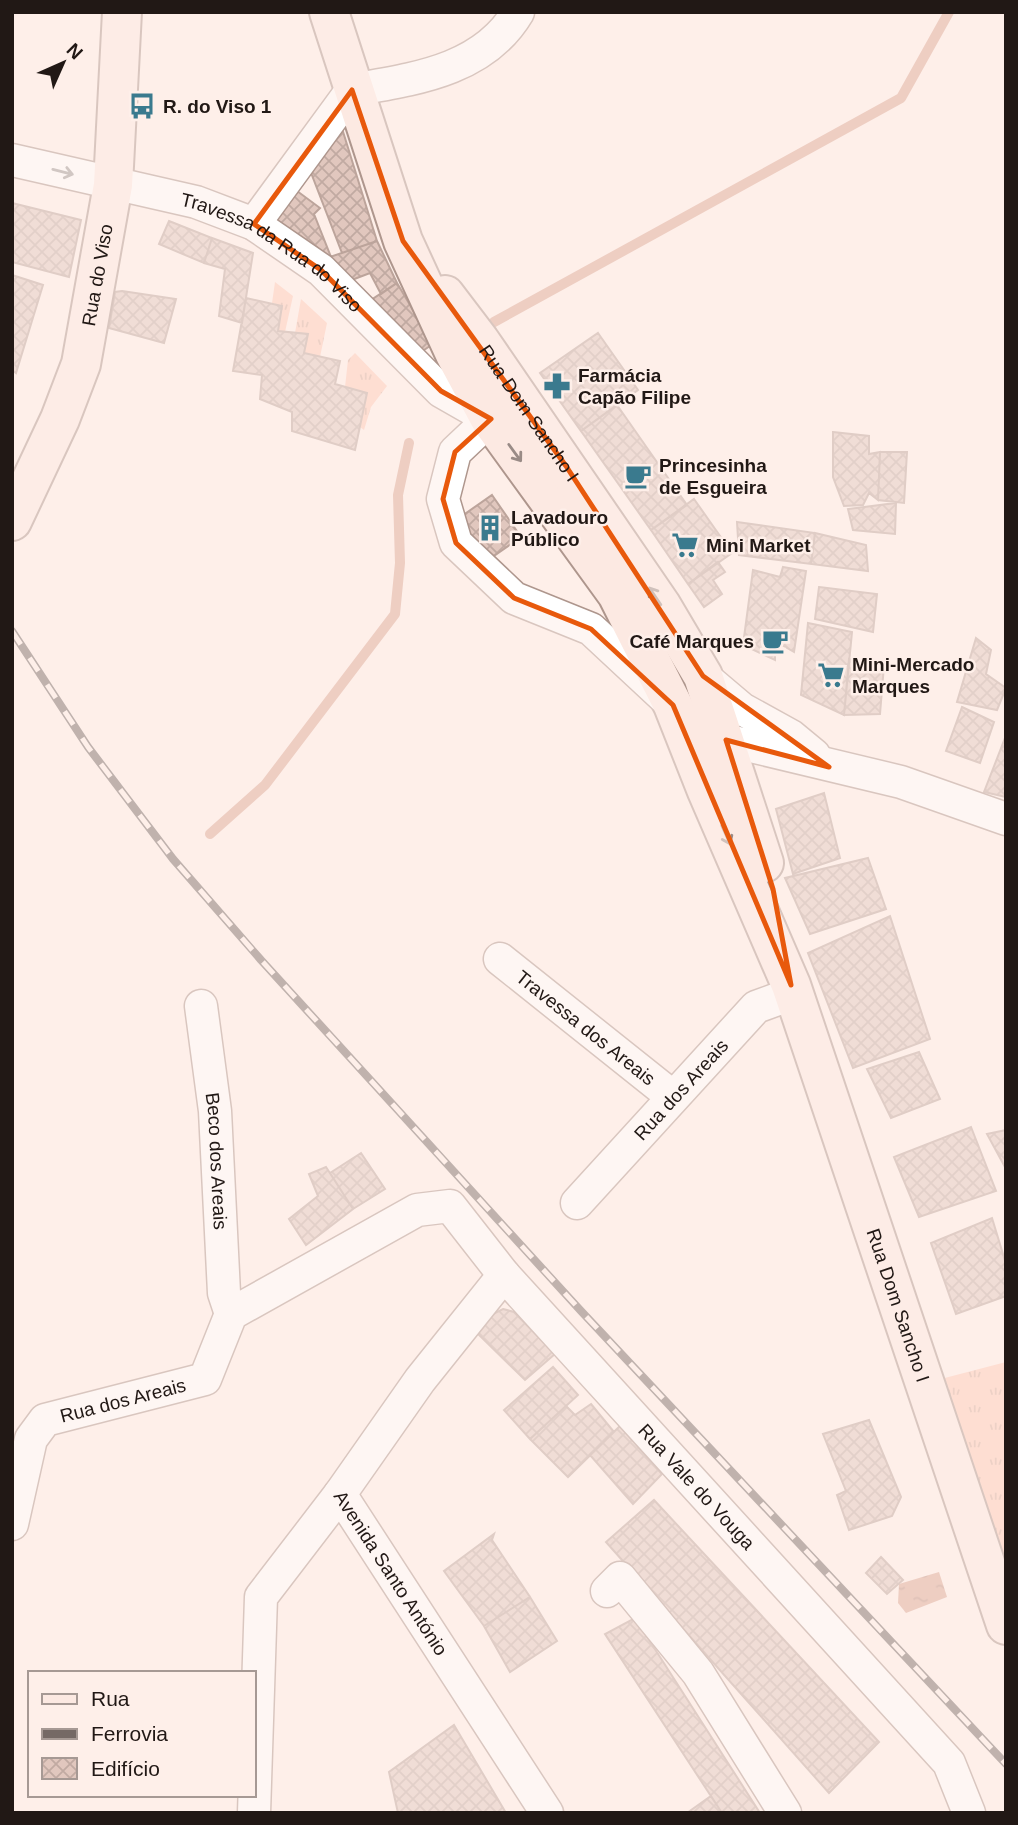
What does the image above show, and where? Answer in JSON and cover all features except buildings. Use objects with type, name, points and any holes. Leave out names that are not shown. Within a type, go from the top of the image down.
[{"type":"main road","name":"Rua do Viso","points":[[12,521],[60,419],[81,364],[113,185],[122,12]]},
{"type":"main road","name":"Rua Dom Sancho I","points":[[329,12],[403,242],[454,354],[490,419],[617,594],[673,705],[721,788],[773,889],[792,989],[1006,1625]]},
{"type":"main road","name":"Rua Dom Sancho I","points":[[403,242],[480,341],[661,605],[703,676],[726,740],[721,788]]},
{"type":"street","points":[[254,224],[352,90],[416,78],[457,66],[490,45],[518,12]]},
{"type":"street","name":"Travessa da Rua do Viso","points":[[12,160],[197,202],[254,224],[321,270],[440,391],[490,419]]},
{"type":"street","points":[[490,419],[454,452],[443,499],[456,543],[514,598],[591,629],[673,705]]},
{"type":"street","name":"Rua Dom Sancho I","points":[[617,594],[681,691],[726,740]]},
{"type":"street","points":[[703,676],[781,743],[829,767],[901,782],[1006,819]]},
{"type":"street","points":[[726,740],[781,743]]},
{"type":"street","points":[[721,788],[781,743]]},
{"type":"street","name":"Travessa dos Areais","points":[[500,959],[673,1097]]},
{"type":"street","name":"Rua dos Areais","points":[[577,1203],[755,1007],[792,989]]},
{"type":"street","name":"Beco dos Areais","points":[[201,1006],[215,1111],[225,1293],[231,1314]]},
{"type":"street","name":"Rua Vale do Vouga","points":[[231,1314],[417,1210],[450,1206],[504,1275],[949,1763],[969,1813]]},
{"type":"street","name":"Avenida Santo António","points":[[504,1275],[420,1380],[340,1494],[547,1813]]},
{"type":"street","name":"Rua dos Areais","points":[[12,1524],[31,1439],[45,1420],[205,1379],[231,1314]]},
{"type":"street","points":[[256,1751],[261,1597],[340,1494]]},
{"type":"street","points":[[607,1591],[620,1578],[656,1618],[698,1673],[785,1813]]},
{"type":"highlighted area","points":[[352,90],[403,241],[566,466],[703,676],[829,767],[726,740],[773,889],[791,985],[673,705],[591,629],[514,598],[456,543],[443,499],[455,452],[491,419],[441,391],[321,270],[254,224]]},
{"type":"green space","points":[[275,282],[293,296],[285,332],[278,331],[282,306],[272,303]]},
{"type":"green space","points":[[301,299],[327,323],[320,357],[304,353],[308,334],[295,333]]},
{"type":"green space","points":[[355,353],[387,386],[371,407],[364,430],[360,427],[367,393],[345,387],[348,360]]},
{"type":"green space","points":[[1006,1362],[1006,1575],[937,1380]]},
{"type":"water","points":[[939,1572],[947,1597],[906,1613],[898,1603],[899,1584]]},
{"type":"waterway","points":[[494,322],[901,98],[949,12]]},
{"type":"waterway","points":[[210,834],[265,785],[395,614],[400,563],[398,495],[409,443]]},
{"type":"railway","points":[[12,631],[88,747],[173,859],[261,960],[581,1311],[1006,1764]]},
{"type":"place","name":"R. do Viso 1","points":[[142,106]]},
{"type":"place","name":"Farmácia Capão Filipe","points":[[557,386]]},
{"type":"place","name":"Princesinha de Esgueira","points":[[638,476]]},
{"type":"place","name":"Lavadouro Público","points":[[490,528]]},
{"type":"place","name":"Mini Market","points":[[685,545]]},
{"type":"place","name":"Café Marques","points":[[775,641]]},
{"type":"place","name":"Mini-Mercado Marques","points":[[831,675]]}]
